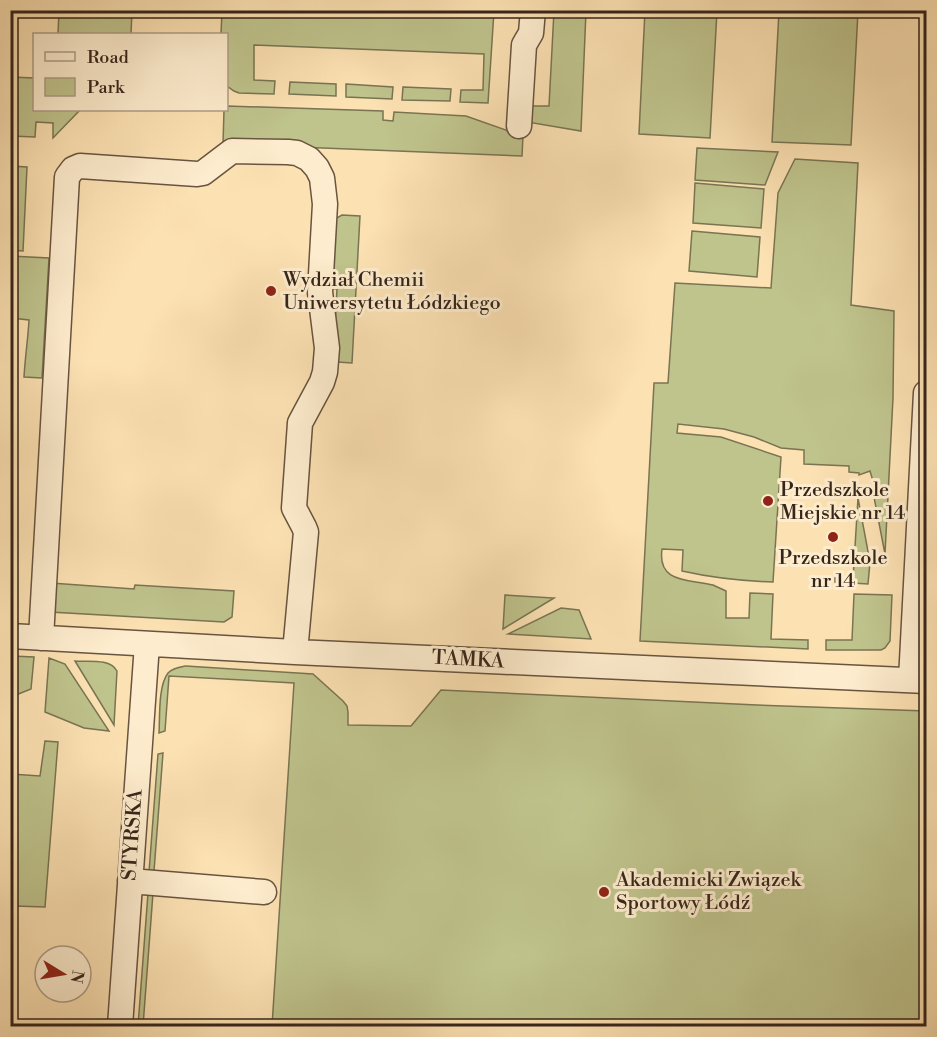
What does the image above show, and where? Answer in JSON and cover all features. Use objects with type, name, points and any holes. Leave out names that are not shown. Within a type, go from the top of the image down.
[{"type":"street","points":[[519,126],[524,45],[531,33],[533,10]]},
{"type":"street","points":[[41,638],[67,177],[73,169],[80,166],[197,174],[203,173],[232,151],[288,152],[297,153],[309,159],[317,168],[322,178],[325,204],[320,292],[327,348],[322,382],[300,423],[294,507],[306,532],[295,652]]},
{"type":"street","points":[[919,680],[927,393]]},
{"type":"street","name":"TAMKA","points":[[10,636],[295,652],[919,680]]},
{"type":"street","name":"STYRSKA","points":[[120,1026],[147,644]]},
{"type":"street","points":[[130,881],[264,892]]},
{"type":"green space","points":[[645,10],[717,11],[710,138],[639,134]]},
{"type":"green space","points":[[59,11],[132,11],[131,33],[58,33]]},
{"type":"green space","points":[[222,11],[494,11],[488,103],[460,102],[461,90],[483,90],[484,54],[254,45],[254,80],[275,81],[274,94],[239,93],[228,87],[228,33],[221,33]]},
{"type":"green space","points":[[554,11],[586,11],[581,131],[527,122],[529,106],[549,106]]},
{"type":"green space","points":[[779,11],[858,11],[851,145],[772,142]]},
{"type":"green space","points":[[11,77],[33,78],[33,111],[79,111],[53,138],[53,123],[36,122],[35,137],[11,136]]},
{"type":"green space","points":[[290,82],[336,84],[336,96],[289,94]]},
{"type":"green space","points":[[346,84],[393,87],[392,99],[346,97]]},
{"type":"green space","points":[[403,87],[451,89],[450,101],[402,100]]},
{"type":"green space","points":[[228,106],[383,111],[383,120],[393,121],[394,112],[466,116],[523,136],[522,156],[223,144],[224,111],[228,111]]},
{"type":"green space","points":[[697,148],[778,152],[765,185],[695,180]]},
{"type":"green space","points":[[795,159],[858,163],[851,305],[894,311],[893,398],[885,554],[873,492],[876,491],[870,471],[859,475],[859,473],[849,472],[849,466],[804,464],[804,450],[781,448],[754,437],[724,429],[678,424],[677,433],[721,437],[781,457],[773,582],[728,579],[682,571],[683,550],[662,549],[665,569],[677,578],[713,585],[726,591],[726,618],[749,618],[750,593],[773,594],[771,639],[808,640],[808,649],[640,641],[654,383],[668,383],[675,283],[771,288],[778,193]]},
{"type":"green space","points":[[11,166],[27,167],[23,251],[11,250]]},
{"type":"green space","points":[[695,183],[764,189],[761,228],[693,223]]},
{"type":"green space","points":[[342,215],[360,216],[352,363],[337,362],[333,358],[337,289],[329,288],[335,219]]},
{"type":"green space","points":[[692,231],[760,237],[757,277],[689,271]]},
{"type":"green space","points":[[10,256],[49,258],[42,378],[24,377],[29,320],[11,318]]},
{"type":"green space","points":[[858,498],[870,562],[868,584],[835,582],[835,578],[853,579]]},
{"type":"green space","points":[[51,583],[134,589],[135,585],[234,591],[232,617],[224,622],[50,612]]},
{"type":"green space","points":[[854,594],[892,595],[890,641],[881,650],[826,650],[826,640],[852,640]]},
{"type":"green space","points":[[505,595],[554,598],[503,629]]},
{"type":"green space","points":[[561,608],[579,610],[591,639],[508,634]]},
{"type":"green space","points":[[11,656],[34,657],[31,689],[16,695],[11,695]]},
{"type":"green space","points":[[49,658],[65,664],[109,731],[84,728],[45,712]]},
{"type":"green space","points":[[75,661],[104,662],[117,671],[114,725]]},
{"type":"green space","name":"Akademicki Związek Sportowy Łódź","points":[[186,666],[313,674],[347,706],[348,725],[411,726],[441,690],[926,711],[926,1026],[272,1026],[294,683],[169,676],[165,731],[159,733],[160,702],[165,679],[172,670]]},
{"type":"green space","points":[[45,741],[58,742],[45,907],[14,906],[14,918],[11,917],[11,774],[40,776]]},
{"type":"green space","points":[[163,753],[154,871],[149,872],[158,754]]},
{"type":"green space","points":[[148,893],[153,893],[143,1026],[138,1026]]},
{"type":"place","name":"Wydział Chemii Uniwersytetu Łódzkiego","points":[[271,291]]},
{"type":"place","name":"Przedszkole Miejskie nr 14","points":[[768,501]]},
{"type":"place","name":"Przedszkole nr 14","points":[[833,537]]},
{"type":"place","name":"Akademicki Związek Sportowy Łódź","points":[[604,892]]}]
